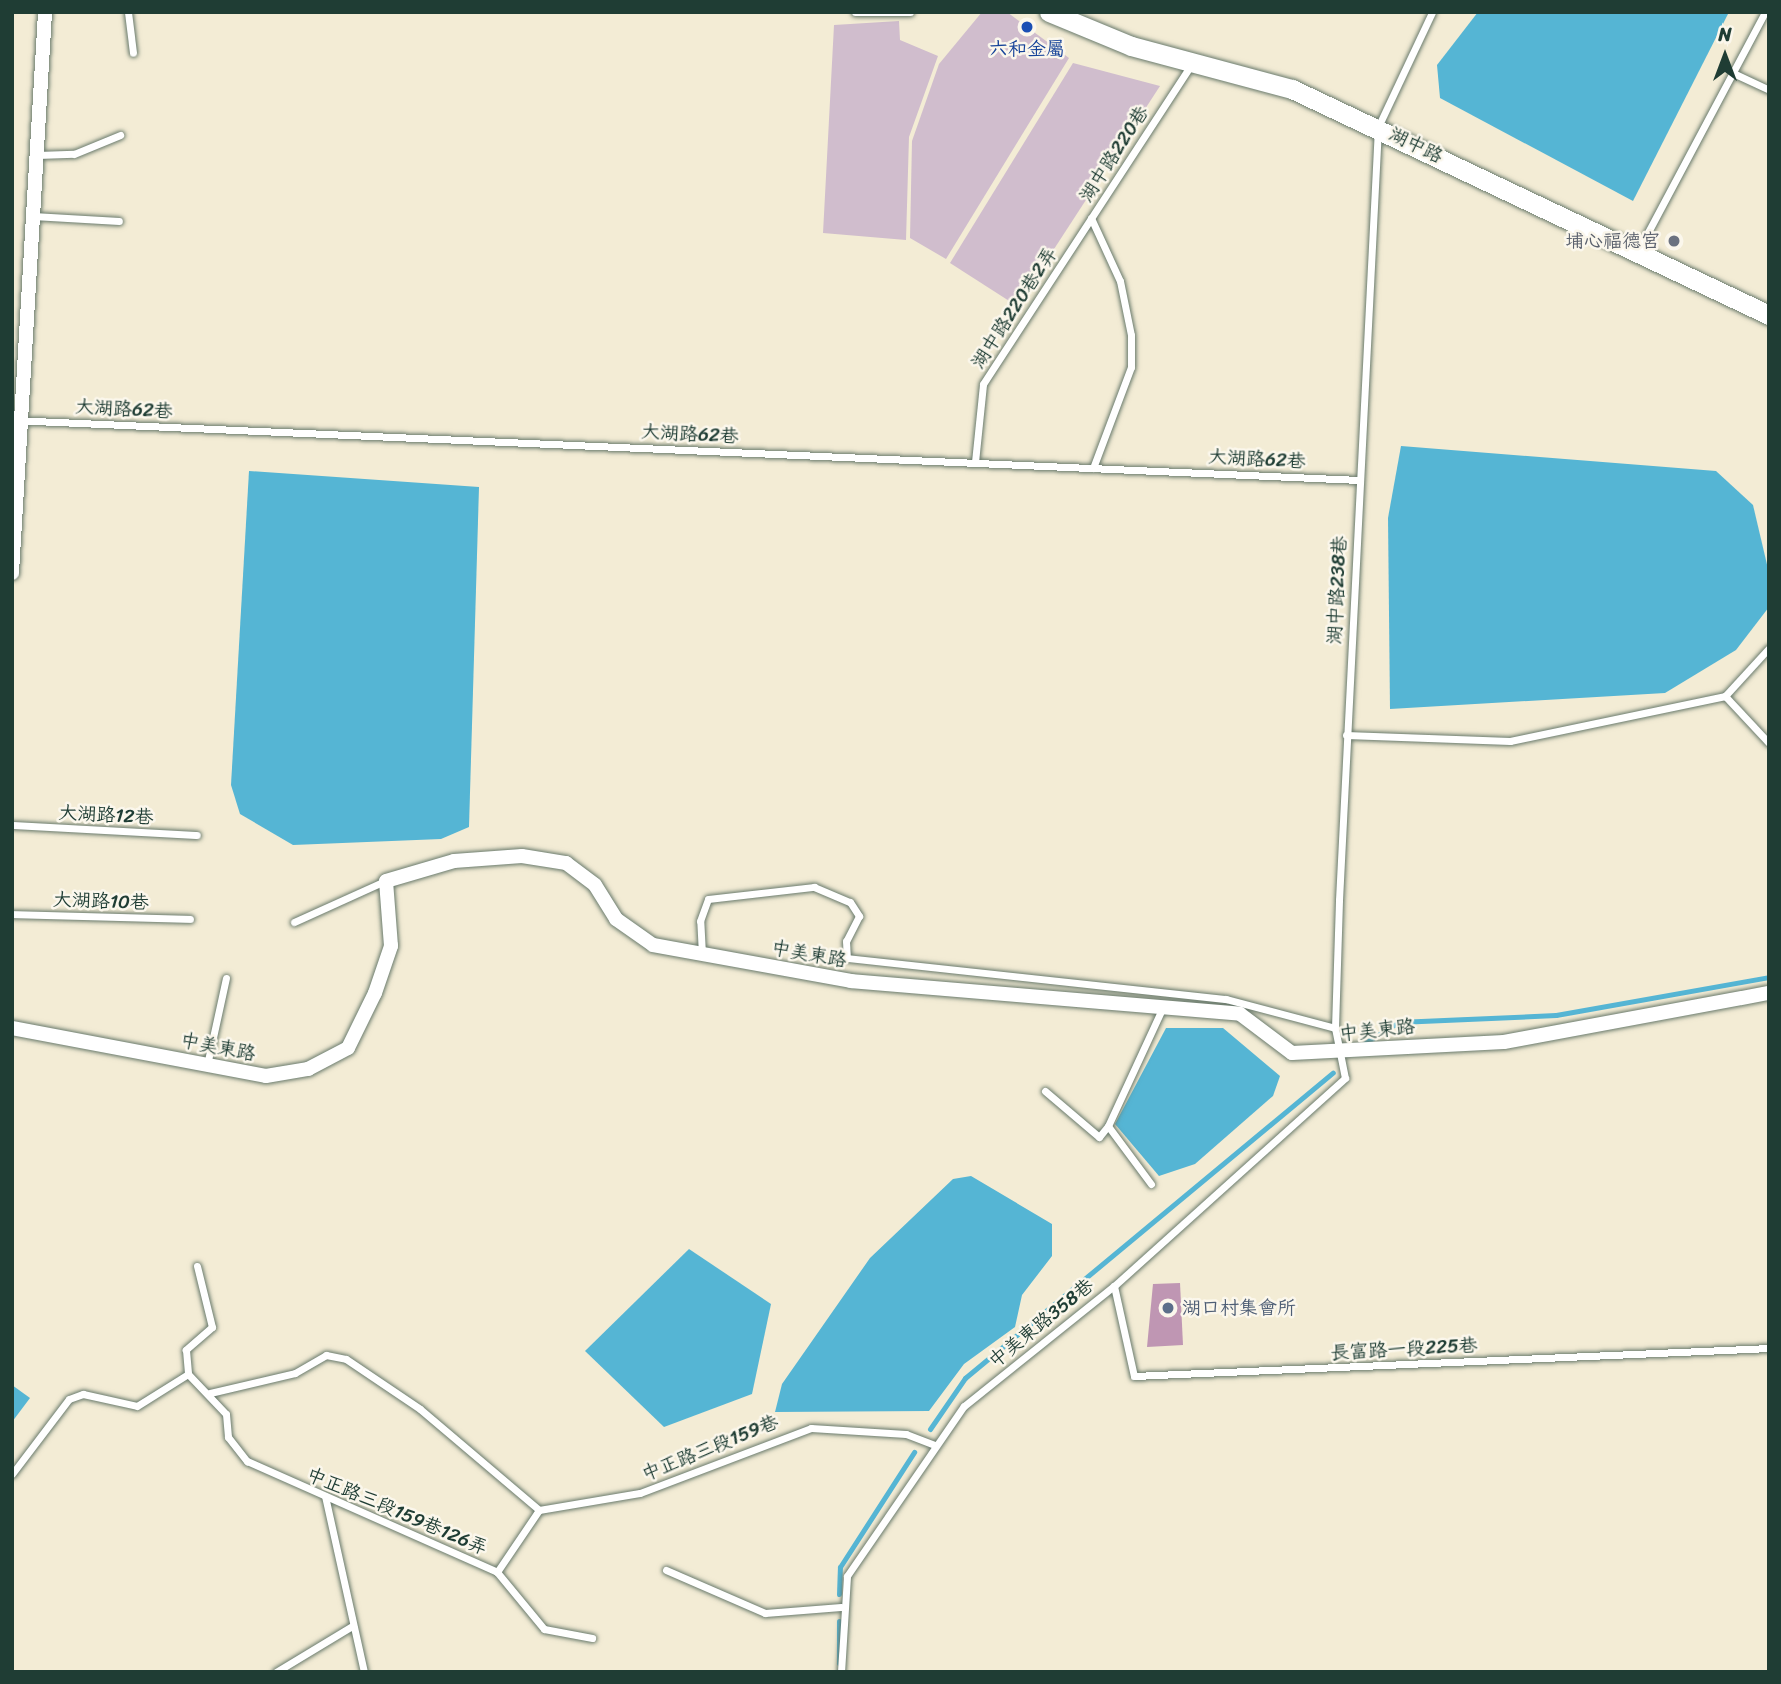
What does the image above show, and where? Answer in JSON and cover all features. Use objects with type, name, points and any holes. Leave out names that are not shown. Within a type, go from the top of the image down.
[{"type":"street","points":[[12,573],[17,420],[45,12]]},
{"type":"street","name":"湖中路","points":[[1049,12],[1193,62],[1292,89],[1378,127],[1769,315]]},
{"type":"street","name":"中美東路","points":[[12,1028],[266,1076],[308,1069],[348,1048],[391,946],[386,881],[454,861],[522,856],[566,863],[595,885],[616,919],[653,945],[851,981],[1240,1014],[1292,1053],[1345,1054],[1504,1042],[1769,993]]},
{"type":"lane","points":[[128,12],[133,53]]},
{"type":"lane","points":[[855,12],[910,12]]},
{"type":"lane","points":[[1378,127],[1432,12]]},
{"type":"lane","points":[[1638,252],[1765,12]]},
{"type":"lane","name":"湖中路220巷","points":[[1093,468],[1131,368],[1131,335],[1120,281],[1091,218],[1193,62]]},
{"type":"lane","points":[[1733,73],[1769,90]]},
{"type":"lane","name":"湖中路238巷","points":[[1345,1054],[1335,1028],[1358,480],[1378,127]]},
{"type":"lane","points":[[37,156],[74,154],[120,135]]},
{"type":"lane","points":[[33,216],[119,221]]},
{"type":"lane","name":"湖中路220巷2弄","points":[[975,463],[983,383],[1091,218]]},
{"type":"lane","name":"大湖路62巷","points":[[17,420],[1358,480]]},
{"type":"lane","points":[[1346,735],[1510,741],[1724,696],[1769,648]]},
{"type":"lane","points":[[1724,696],[1769,743]]},
{"type":"lane","name":"大湖路12巷","points":[[12,825],[197,835]]},
{"type":"lane","points":[[294,922],[386,881]]},
{"type":"lane","points":[[702,955],[699,921],[708,899],[814,887],[850,902],[859,916],[846,942],[847,958],[1226,999],[1335,1028]]},
{"type":"lane","name":"大湖路10巷","points":[[12,914],[190,919]]},
{"type":"lane","points":[[207,1065],[226,978]]},
{"type":"lane","points":[[1045,1091],[1098,1137],[1108,1126],[1163,1007]]},
{"type":"lane","name":"中美東路358巷","points":[[841,1672],[841,1607],[847,1577],[934,1445],[964,1406],[1114,1286],[1345,1077],[1345,1054]]},
{"type":"lane","points":[[1108,1126],[1151,1184]]},
{"type":"lane","points":[[12,1474],[69,1399],[83,1394],[137,1406],[188,1374],[186,1350],[212,1327],[197,1266]]},
{"type":"lane","name":"長富路一段225巷","points":[[1114,1286],[1134,1376],[1769,1348]]},
{"type":"lane","points":[[210,1393],[295,1373],[326,1354],[346,1359],[419,1409],[539,1510],[497,1572]]},
{"type":"lane","name":"中正路三段159巷126弄","points":[[188,1374],[210,1393],[226,1414],[228,1437],[247,1461],[497,1572],[544,1629],[592,1638]]},
{"type":"lane","name":"中正路三段159巷","points":[[539,1510],[640,1493],[811,1428],[906,1434],[934,1445]]},
{"type":"lane","points":[[325,1496],[352,1626],[365,1672]]},
{"type":"lane","points":[[666,1570],[765,1612],[841,1607]]},
{"type":"lane","points":[[276,1672],[352,1626]]},
{"type":"shaded area","name":"六和金屬","points":[[982,12],[1007,12],[1069,58],[946,259],[910,238],[912,141],[939,64]]},
{"type":"shaded area","points":[[899,21],[900,40],[938,56],[909,137],[906,240],[823,233],[834,25]]},
{"type":"shaded area","points":[[1073,63],[1160,86],[1017,306],[950,263]]},
{"type":"water","points":[[1478,12],[1729,12],[1633,201],[1440,98],[1437,65]]},
{"type":"water","points":[[1401,446],[1716,471],[1753,505],[1769,573],[1769,607],[1736,650],[1665,693],[1390,709],[1388,518]]},
{"type":"water","points":[[249,471],[479,487],[469,827],[441,839],[293,845],[240,814],[231,785]]},
{"type":"water","points":[[1166,1028],[1223,1028],[1280,1076],[1273,1096],[1195,1164],[1159,1176],[1115,1124]]},
{"type":"water","points":[[971,1176],[1052,1224],[1052,1256],[1022,1295],[1015,1327],[964,1364],[929,1411],[775,1412],[782,1384],[870,1258],[953,1179]]},
{"type":"water","points":[[689,1249],[771,1304],[752,1394],[664,1427],[585,1351]]},
{"type":"water","points":[[12,1385],[30,1398],[12,1422]]},
{"type":"building","name":"湖口村集會所","points":[[1180,1283],[1183,1345],[1147,1347],[1153,1284]]},
{"type":"waterway","points":[[1365,1043],[1398,1022],[1556,1015],[1769,977]]},
{"type":"waterway","points":[[930,1429],[965,1378],[1333,1073]]},
{"type":"waterway","points":[[839,1594],[840,1567],[914,1452]]},
{"type":"waterway","points":[[839,1621],[839,1663]]},
{"type":"place","name":"六和金屬","points":[[1027,27]]},
{"type":"place","name":"埔心福德宮","points":[[1674,241]]},
{"type":"place","name":"湖口村集會所","points":[[1168,1308]]}]
